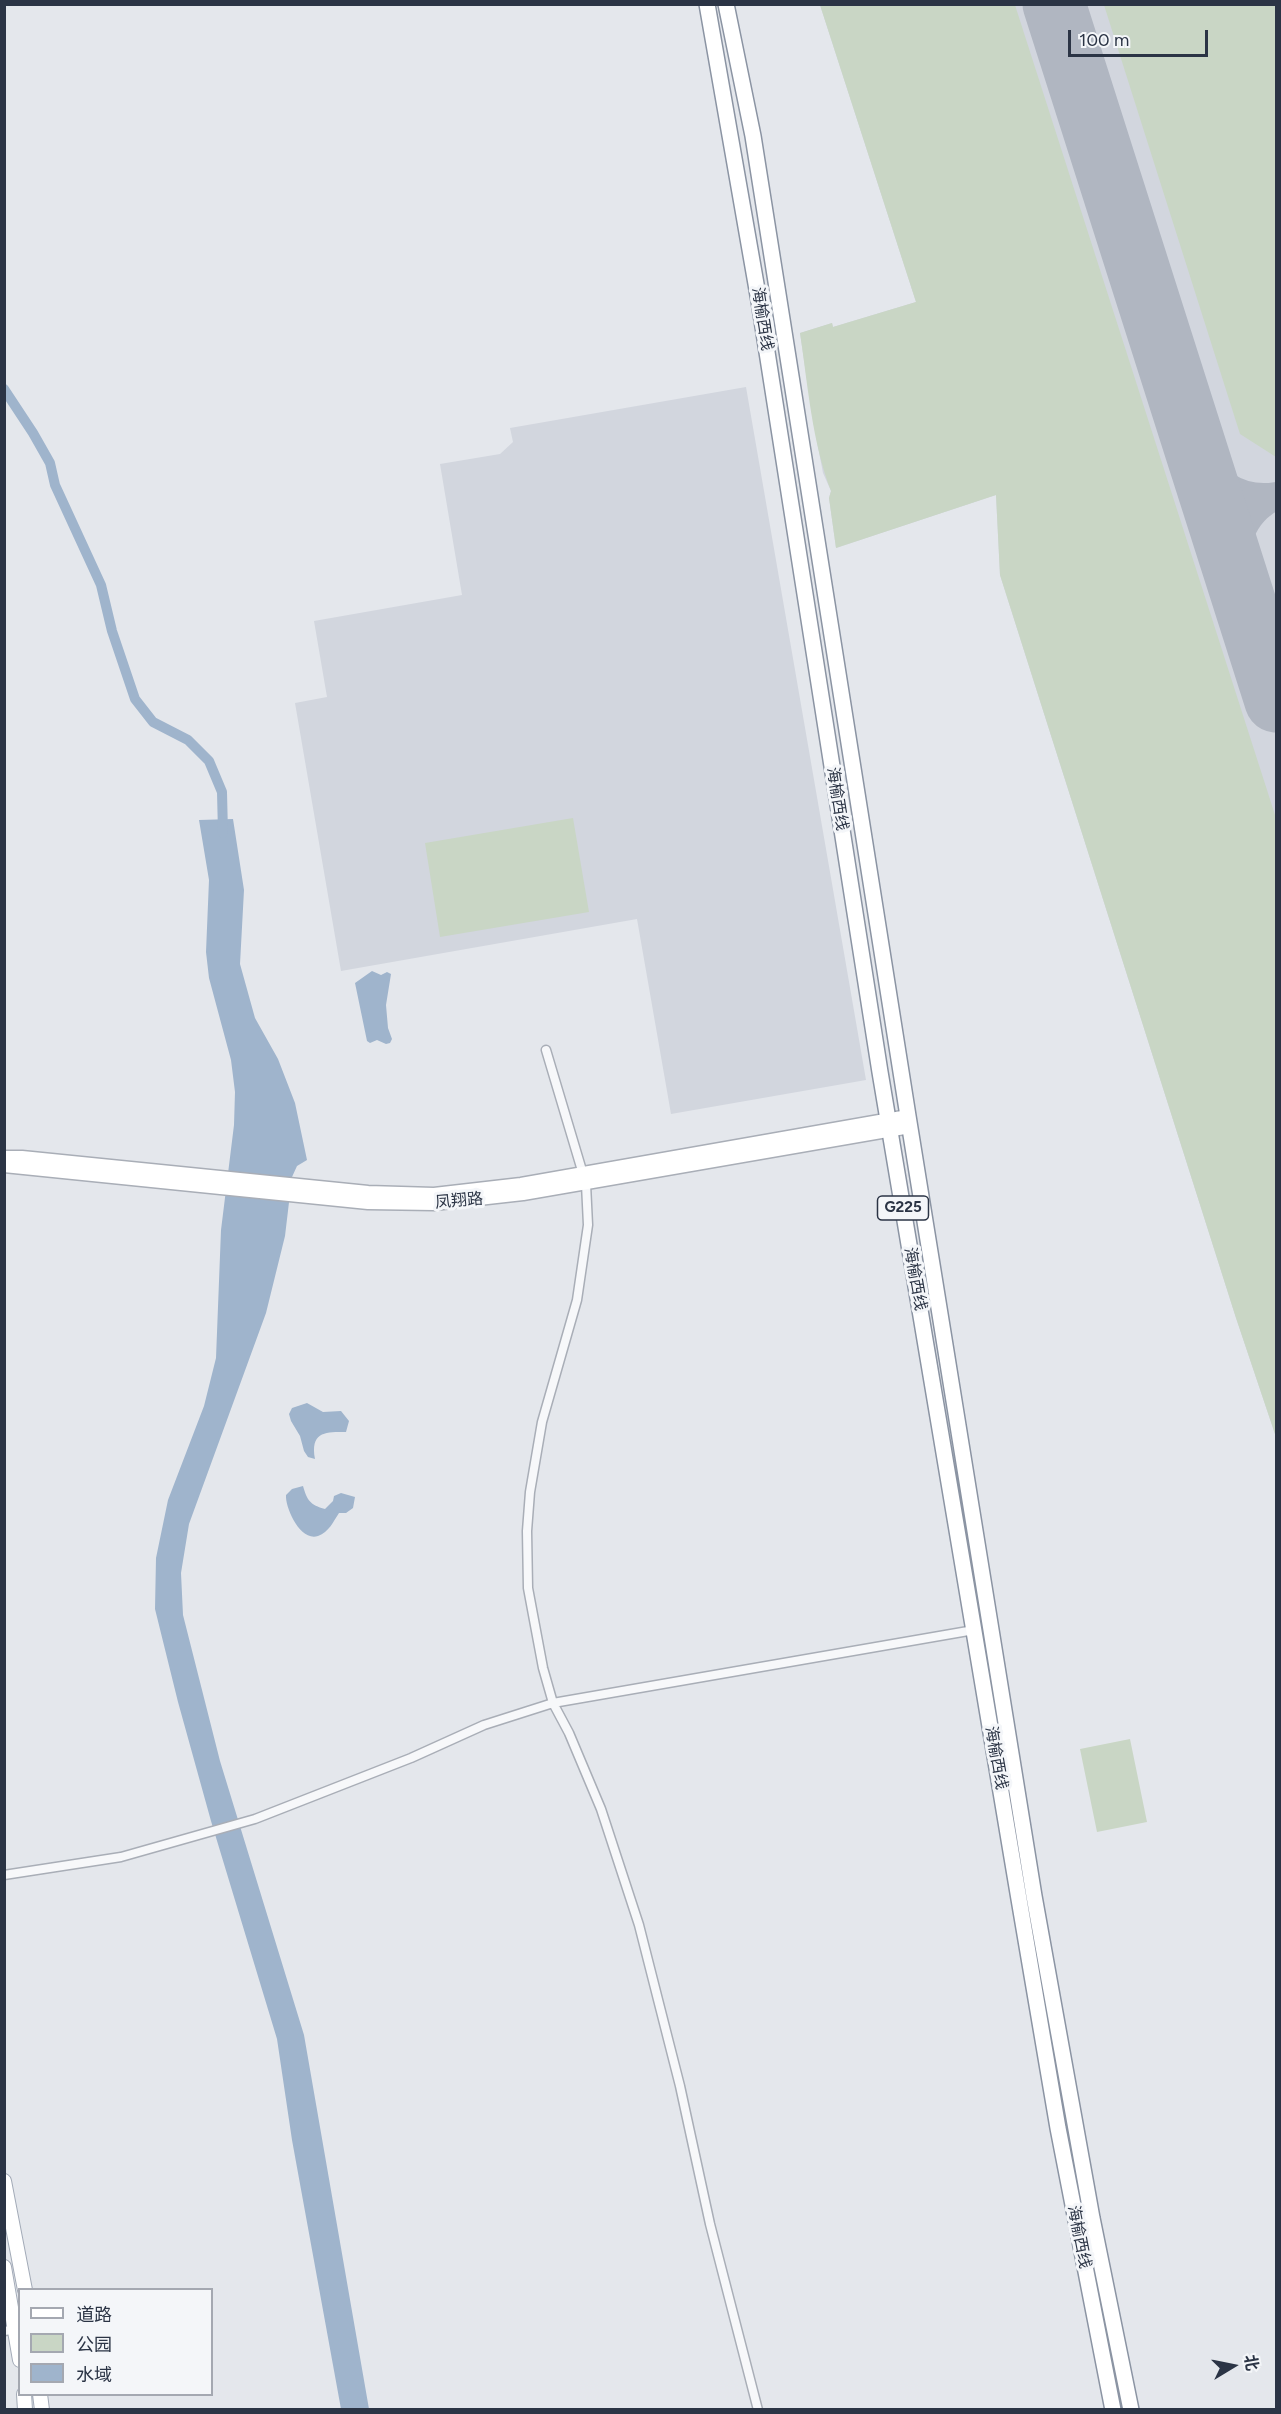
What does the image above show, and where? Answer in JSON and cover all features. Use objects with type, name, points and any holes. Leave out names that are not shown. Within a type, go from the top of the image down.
[{"type":"highway","name":"海榆西线","points":[[707,4],[759,300],[889,1125],[1019,1899],[1060,2140],[1113,2409]]},
{"type":"highway","name":"海榆西线","points":[[726,4],[757,160],[1034,1896],[1092,2217],[1131,2409]]},
{"type":"main road","points":[[1019,1899],[1034,1896]]},
{"type":"main road","points":[[4,2181],[25,2288]]},
{"type":"main road","points":[[4,2267],[18,2351]]},
{"type":"street","points":[[546,1050],[584,1179],[588,1225],[577,1300],[542,1422],[530,1492],[527,1531],[528,1588],[541,1658],[553,1703],[569,1733],[601,1809],[639,1925],[680,2086],[710,2224],[758,2409]]},
{"type":"street","name":"凤翔路","points":[[4,1166],[295,1190],[434,1194],[584,1179],[909,1122]]},
{"type":"street","name":"凤翔路","points":[[4,1157],[22,1157],[222,1183]]},
{"type":"street","points":[[4,1875],[122,1857],[255,1819],[411,1758],[484,1725],[553,1703],[974,1630]]},
{"type":"shaded area","points":[[820,5],[1276,5],[1276,1437],[1236,1318],[1000,575],[996,495],[836,548],[829,498],[831,491],[823,473],[800,333],[832,323],[833,327],[916,302]]},
{"type":"shaded area","points":[[746,387],[866,1080],[671,1114],[637,919],[341,971],[295,703],[327,697],[314,621],[462,595],[440,464],[500,454],[513,442],[510,428]]},
{"type":"green space","points":[[820,5],[1015,5],[1276,818],[1276,1437],[1236,1318],[1000,575],[996,495],[836,548],[829,498],[831,491],[815,433],[800,333],[832,323],[833,327],[916,302]]},
{"type":"green space","points":[[1104,5],[1276,5],[1276,457],[1240,434]]},
{"type":"green space","points":[[573,818],[589,912],[440,937],[425,843]]},
{"type":"green space","points":[[1130,1739],[1147,1822],[1097,1832],[1080,1749]]},
{"type":"water","points":[[233,819],[244,890],[240,964],[255,1018],[278,1059],[295,1103],[307,1160],[297,1166],[292,1177],[285,1236],[266,1313],[189,1524],[181,1573],[183,1615],[220,1761],[304,2035],[369,2409],[341,2409],[292,2140],[277,2039],[211,1821],[155,1609],[156,1558],[168,1500],[204,1406],[216,1358],[221,1230],[234,1125],[235,1092],[231,1060],[209,978],[206,952],[209,880],[199,820]]},
{"type":"water","points":[[372,971],[381,975],[387,972],[391,974],[386,1005],[388,1028],[392,1039],[386,1044],[377,1040],[370,1043],[367,1041],[355,983]]},
{"type":"water","points":[[307,1403],[323,1412],[341,1411],[349,1421],[346,1432],[326,1433],[317,1438],[314,1450],[315,1459],[308,1457],[304,1451],[300,1436],[289,1414],[292,1408]]},
{"type":"water","points":[[303,1486],[308,1498],[316,1506],[325,1509],[333,1501],[334,1496],[341,1493],[355,1497],[353,1508],[346,1513],[339,1513],[322,1534],[311,1536],[305,1534],[291,1515],[286,1500],[286,1495],[292,1489]]},
{"type":"waterway","points":[[4,389],[50,463],[55,485],[101,585],[112,631],[135,699],[153,722],[188,740],[209,761],[222,792],[223,833]]},
{"type":"taxiway","points":[[1195,447],[1209,469],[1228,486],[1250,495],[1276,495]]},
{"type":"taxiway","points":[[1240,585],[1237,559],[1242,534],[1255,513],[1276,497]]},
{"type":"runway","points":[[1054,4],[1276,701]]}]
